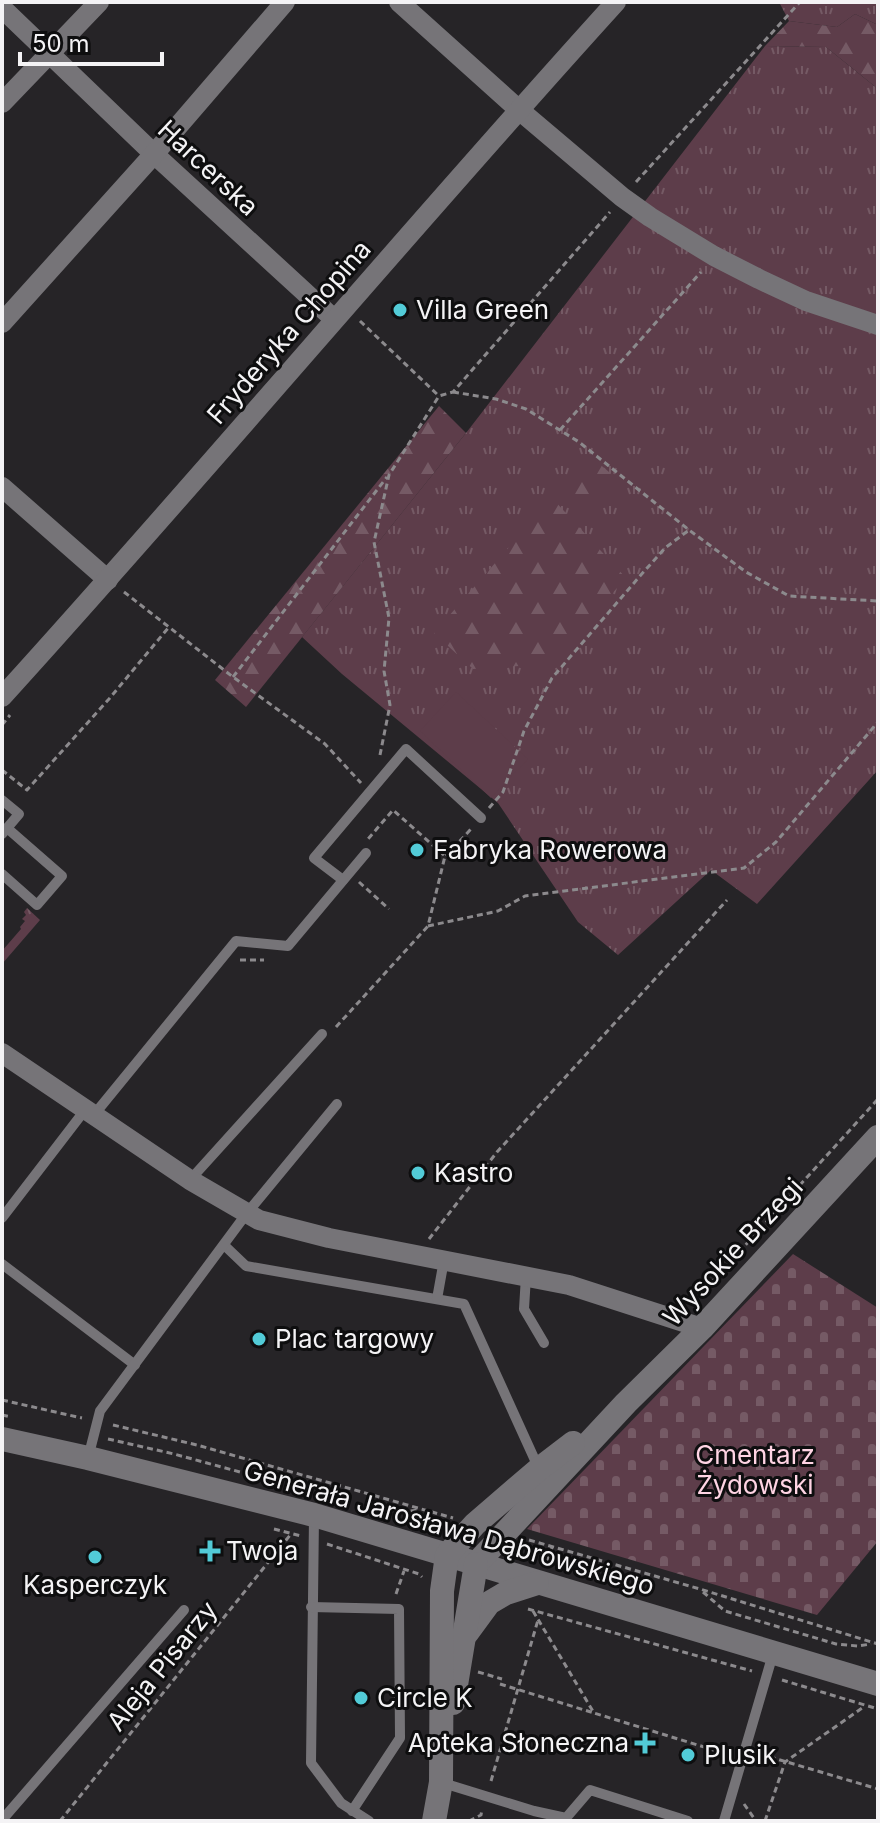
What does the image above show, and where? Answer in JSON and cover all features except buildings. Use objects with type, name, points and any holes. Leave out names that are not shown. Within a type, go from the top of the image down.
[{"type":"street","points":[[2,103],[99,2]]},
{"type":"street","points":[[2,323],[285,2]]},
{"type":"street","points":[[399,2],[622,197],[714,256],[806,301],[878,325]]},
{"type":"street","name":"Fryderyka Chopina","points":[[2,697],[108,580],[518,109],[616,2]]},
{"type":"street","name":"Harcerska","points":[[2,8],[154,154],[340,313]]},
{"type":"street","points":[[2,487],[108,580]]},
{"type":"street","points":[[2,1053],[190,1180],[259,1220],[329,1238],[569,1285],[702,1328]]},
{"type":"street","name":"Wysokie Brzegi","points":[[476,1564],[626,1403],[702,1328],[878,1137]]},
{"type":"street","name":"Wysokie Brzegi","points":[[447,1555],[475,1524],[539,1469],[626,1403]]},
{"type":"street","name":"Generała Jarosława Dąbrowskiego","points":[[2,1439],[314,1515],[539,1583],[770,1664],[878,1684]]},
{"type":"street","points":[[441,1776],[442,1591],[447,1555]]},
{"type":"street","points":[[434,1821],[476,1564]]},
{"type":"street","points":[[464,1637],[489,1603],[506,1593],[539,1583]]},
{"type":"lane","points":[[343,880],[314,858],[406,749],[481,818]]},
{"type":"lane","points":[[2,800],[19,814],[4,831],[62,876],[37,905],[2,874]]},
{"type":"lane","points":[[2,1218],[236,941],[288,946],[370,849]]},
{"type":"lane","points":[[190,1180],[322,1034]]},
{"type":"lane","points":[[88,1458],[99,1416],[247,1213],[337,1104]]},
{"type":"lane","points":[[224,1245],[246,1266],[464,1304],[539,1469]]},
{"type":"lane","points":[[437,1299],[444,1260]]},
{"type":"lane","points":[[2,1264],[135,1365]]},
{"type":"lane","points":[[526,1276],[524,1309],[544,1343]]},
{"type":"lane","points":[[314,1515],[311,1763],[341,1803],[369,1821]]},
{"type":"lane","points":[[311,1607],[399,1609],[400,1738],[352,1811]]},
{"type":"lane","points":[[2,1820],[184,1610]]},
{"type":"lane","points":[[724,1821],[770,1664]]},
{"type":"lane","points":[[441,1776],[534,1811],[566,1818],[590,1790],[688,1821]]},
{"type":"path","points":[[453,392],[622,197],[800,2]]},
{"type":"path","points":[[560,430],[714,256]]},
{"type":"path","points":[[340,313],[439,396]]},
{"type":"path","points":[[233,677],[389,475],[439,396],[453,392],[496,399],[526,409],[579,442],[746,572],[789,596],[878,601]]},
{"type":"path","points":[[380,755],[390,705],[384,671],[389,618],[374,542],[389,475]]},
{"type":"path","points":[[322,1034],[334,1029],[428,926],[445,856],[503,792],[524,731],[552,678],[665,548],[689,530]]},
{"type":"path","points":[[108,580],[325,744],[370,792]]},
{"type":"path","points":[[2,770],[27,790],[169,627]]},
{"type":"path","points":[[428,926],[498,911],[525,896],[744,868],[776,842],[878,722]]},
{"type":"path","points":[[370,849],[367,839],[393,810],[445,856]]},
{"type":"path","points":[[356,880],[389,909]]},
{"type":"path","points":[[417,1255],[497,1152],[727,900]]},
{"type":"path","points":[[414,930],[419,935]]},
{"type":"path","points":[[234,960],[273,960]]},
{"type":"path","points":[[678,1320],[878,1099]]},
{"type":"path","points":[[2,1400],[99,1416],[475,1524]]},
{"type":"path","points":[[263,1526],[419,1574],[425,1581]]},
{"type":"path","points":[[505,1533],[876,1644]]},
{"type":"path","name":"Aleja Pisarzy","points":[[60,1821],[291,1534]]},
{"type":"path","points":[[539,1583],[552,1547]]},
{"type":"path","points":[[391,1609],[404,1570]]},
{"type":"path","points":[[700,1589],[725,1611],[836,1644],[876,1644]]},
{"type":"path","points":[[594,1713],[532,1609],[770,1664],[878,1709]]},
{"type":"path","points":[[490,1783],[538,1620]]},
{"type":"path","points":[[475,1671],[518,1690],[594,1713],[878,1789]]},
{"type":"path","points":[[765,1821],[785,1762],[866,1706]]},
{"type":"path","points":[[469,1821],[481,1815],[483,1805]]},
{"type":"green space","points":[[779,2],[878,2],[878,25],[855,14],[837,27],[789,21]]},
{"type":"green space","points":[[855,14],[878,25],[878,89],[826,47],[765,46],[789,21],[837,27]]},
{"type":"green space","points":[[765,46],[826,47],[878,89],[878,770],[757,904],[711,870],[618,955],[578,922],[498,803],[302,637],[466,433]]},
{"type":"green space","points":[[439,406],[466,433],[246,707],[215,680]]},
{"type":"green space","points":[[591,457],[621,482],[594,510],[565,485]]},
{"type":"green space","points":[[552,498],[626,578],[549,664],[473,669],[434,633]]},
{"type":"green space","points":[[456,692],[528,759],[491,798],[420,731]]},
{"type":"green space","points":[[27,908],[40,920],[2,964],[2,951],[21,929]]},
{"type":"green space","name":"Cmentarz Żydowski","points":[[793,1254],[878,1308],[878,1541],[817,1615],[527,1529]]},
{"type":"place","name":"Villa Green","points":[[400,310]]},
{"type":"place","name":"Fabryka Rowerowa","points":[[417,850]]},
{"type":"place","name":"Kastro","points":[[418,1173]]},
{"type":"place","name":"Plac targowy","points":[[259,1339]]},
{"type":"place","name":"Twoja","points":[[210,1551]]},
{"type":"place","name":"Kasperczyk","points":[[95,1557]]},
{"type":"place","name":"Circle K","points":[[361,1698]]},
{"type":"place","name":"Apteka Słoneczna","points":[[645,1743]]},
{"type":"place","name":"Plusik","points":[[688,1755]]}]
